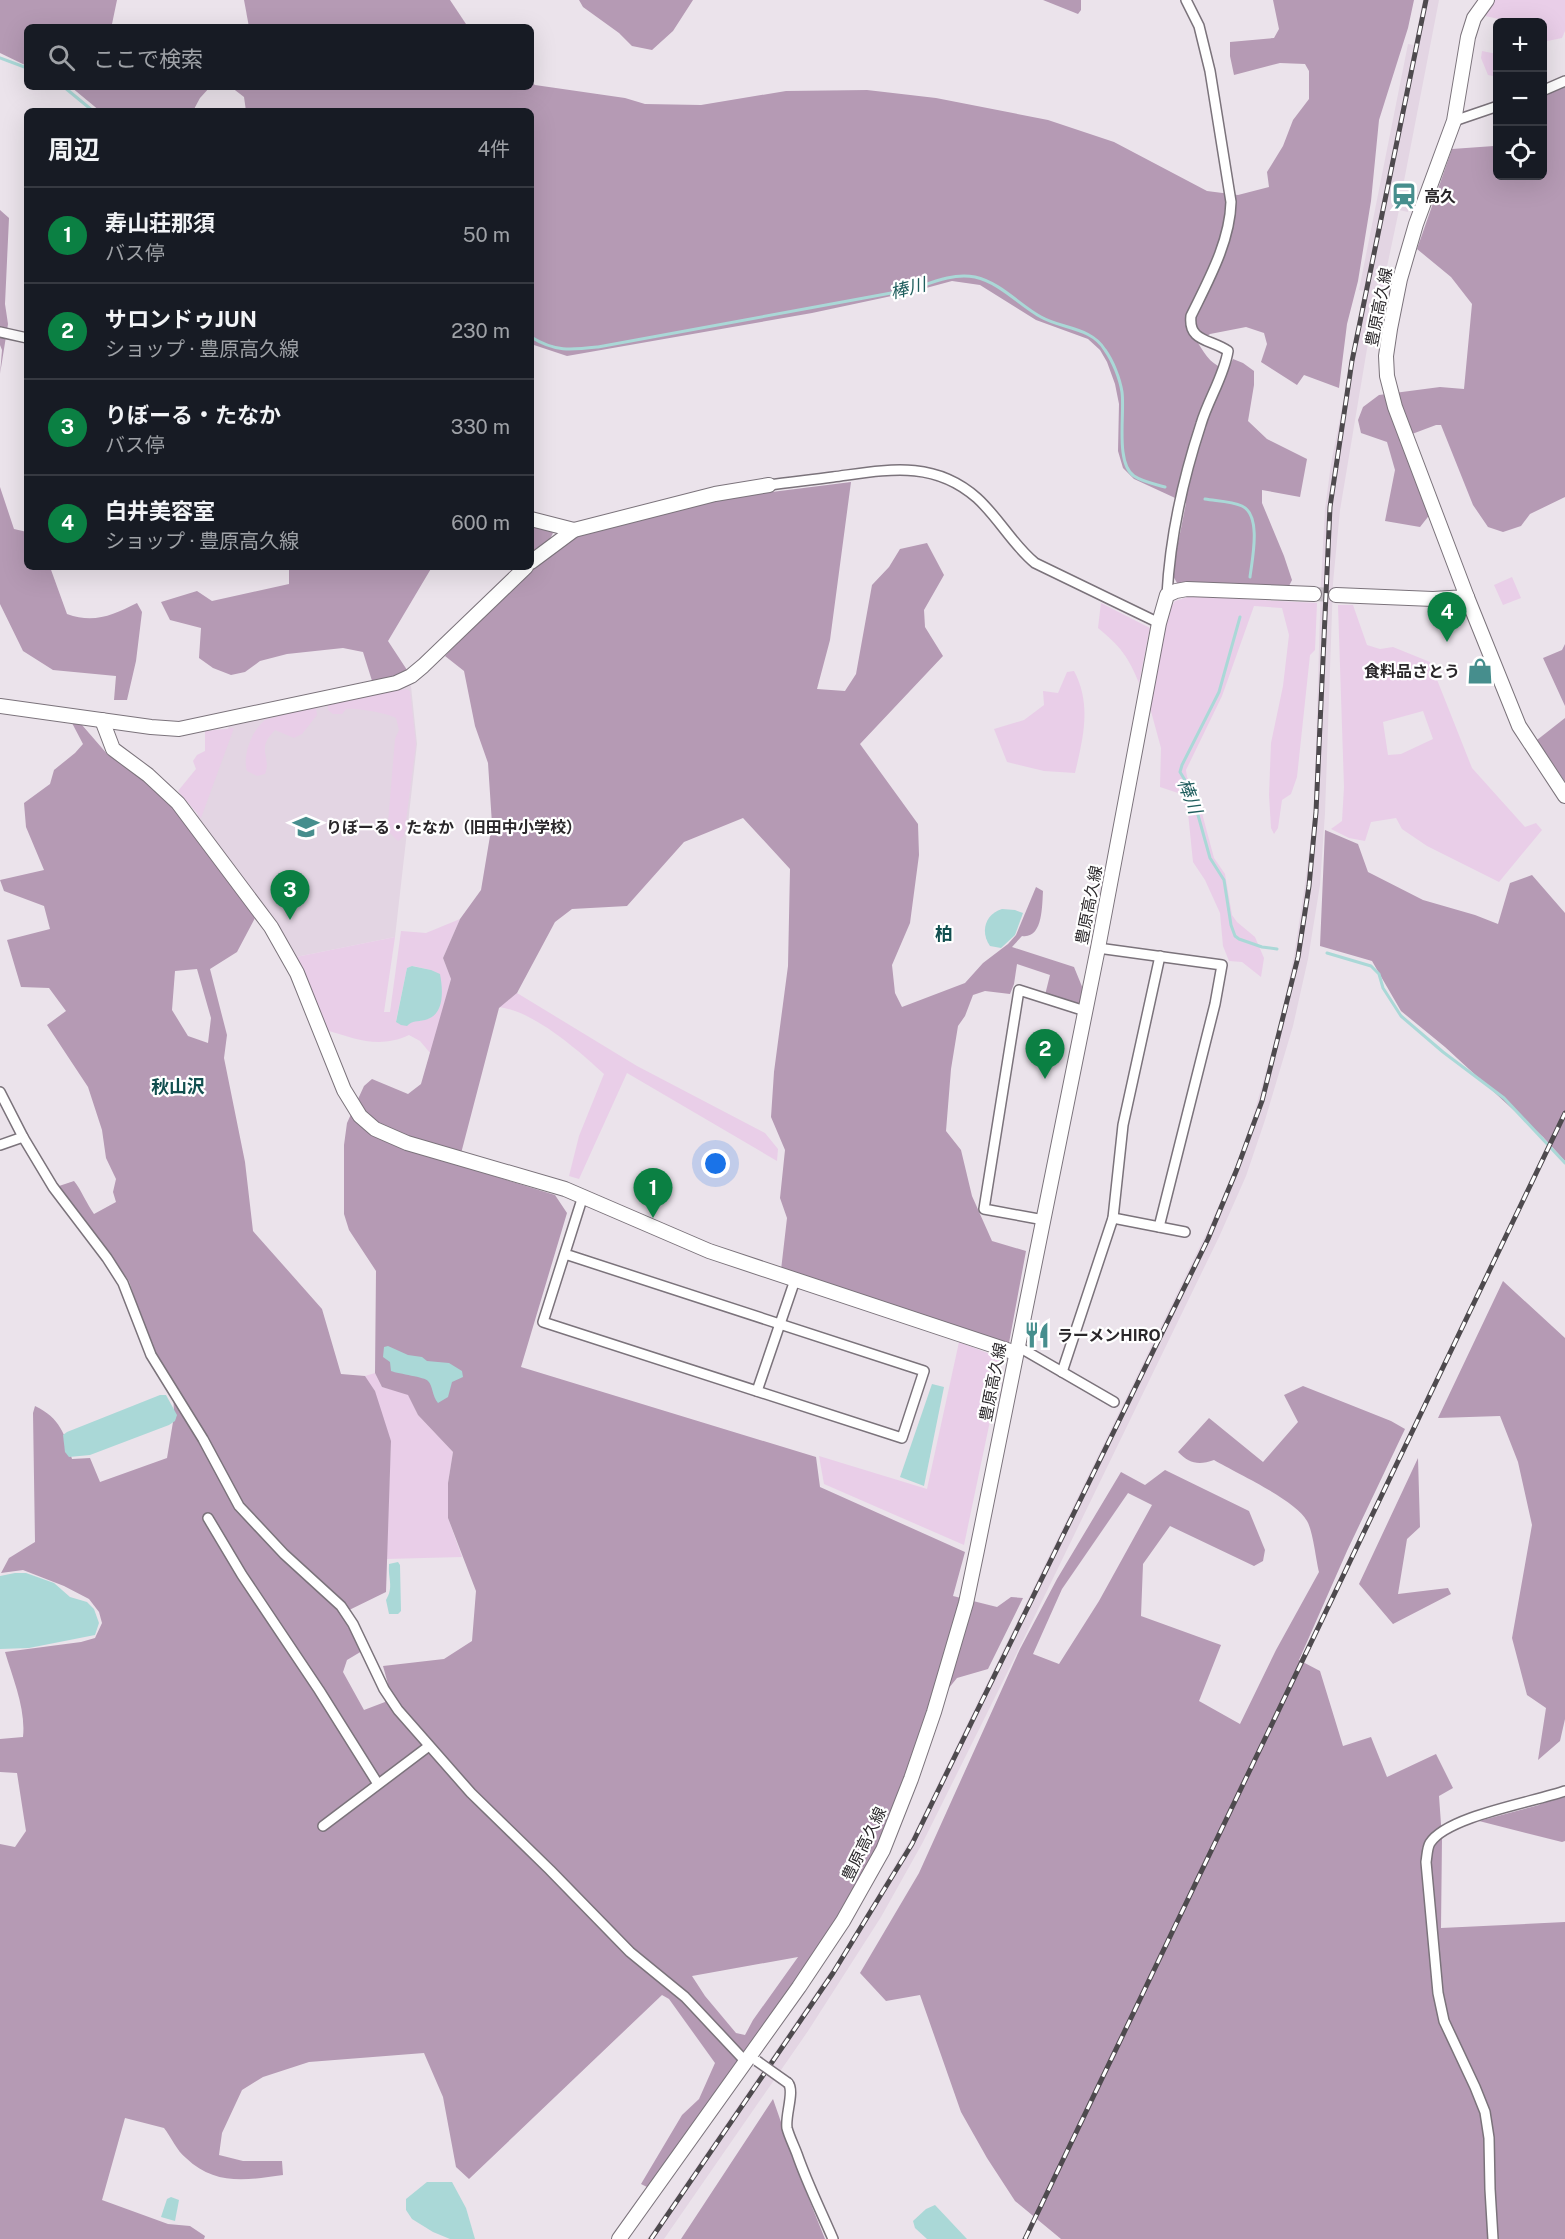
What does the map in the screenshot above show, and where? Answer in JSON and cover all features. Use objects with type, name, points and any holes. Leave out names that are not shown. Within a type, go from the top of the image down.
[{"type":"main road","name":"豊原高久線","points":[[1487,0],[1474,18],[1468,37],[1454,122],[1433,175],[1408,252],[1390,329],[1386,356],[1387,375],[1395,407],[1519,726],[1565,796]]},
{"type":"main road","points":[[534,560],[574,530],[715,494],[769,485]]},
{"type":"main road","points":[[534,520],[574,530]]},
{"type":"main road","points":[[0,706],[166,728],[194,727],[396,683],[411,676],[423,666],[523,570]]},
{"type":"main road","points":[[1167,595],[1187,589],[1314,594]]},
{"type":"main road","name":"豊原高久線","points":[[619,2239],[751,2060],[843,1921],[883,1850],[934,1712],[966,1604],[1098,948],[1159,623],[1167,595]]},
{"type":"main road","points":[[1336,595],[1433,599],[1467,597]]},
{"type":"main road","points":[[102,720],[113,749],[148,775],[178,803],[271,927],[297,973],[344,1090],[366,1122],[375,1129],[407,1143],[584,1196],[709,1251],[1016,1349]]},
{"type":"street","points":[[1167,595],[1171,557],[1185,481],[1201,423],[1228,351],[1200,338],[1193,332],[1190,325],[1191,316],[1227,236],[1232,202],[1205,50],[1198,26],[1186,0]]},
{"type":"street","points":[[1547,89],[1565,81]]},
{"type":"street","points":[[1454,122],[1493,107]]},
{"type":"street","points":[[0,332],[24,337]]},
{"type":"street","points":[[769,485],[882,470],[911,469],[931,472],[948,479],[977,498],[1019,550],[1035,563],[1159,623]]},
{"type":"street","points":[[1098,948],[1222,965],[1215,1005],[1159,1227]]},
{"type":"street","points":[[1062,1372],[1113,1218],[1123,1125],[1160,956]]},
{"type":"street","points":[[1044,1220],[984,1209],[1019,990],[1084,1011]]},
{"type":"street","points":[[0,1092],[23,1137],[68,1209],[95,1242],[123,1283],[151,1355],[203,1439],[239,1506],[284,1554],[341,1606],[353,1624],[388,1695],[398,1710],[493,1816],[550,1870],[630,1952],[685,1997],[751,2060],[791,2086],[787,2112],[788,2129],[834,2239]]},
{"type":"street","points":[[0,1145],[23,1137]]},
{"type":"street","points":[[565,1254],[924,1371],[902,1438],[543,1322],[565,1254],[584,1196]]},
{"type":"street","points":[[1113,1218],[1185,1232]]},
{"type":"street","points":[[757,1391],[795,1280]]},
{"type":"street","points":[[1016,1349],[1114,1402]]},
{"type":"street","points":[[208,1518],[242,1575],[319,1690],[378,1784]]},
{"type":"street","points":[[323,1826],[429,1746]]},
{"type":"street","points":[[1493,2239],[1489,2138],[1485,2112],[1476,2087],[1444,2021],[1438,1994],[1426,1862],[1430,1844],[1445,1831],[1463,1821],[1565,1791]]},
{"type":"shaded area","points":[[0,0],[117,0],[112,24],[24,24],[24,65],[0,53]]},
{"type":"shaded area","points":[[244,0],[450,0],[466,24],[248,24]]},
{"type":"shaded area","points":[[579,0],[693,0],[673,31],[652,50],[632,46],[619,33],[583,7]]},
{"type":"shaded area","points":[[1043,0],[1081,0],[1081,10],[1078,14]]},
{"type":"shaded area","points":[[1273,0],[1414,0],[1408,28],[1379,120],[1371,201],[1358,281],[1347,324],[1339,388],[1304,375],[1297,385],[1261,362],[1267,344],[1264,333],[1246,327],[1210,334],[1198,343],[1218,366],[1228,369],[1233,359],[1254,371],[1248,421],[1267,439],[1307,459],[1300,497],[1262,490],[1262,503],[1292,580],[1288,588],[1177,583],[1172,574],[1186,503],[1134,479],[1123,468],[1118,451],[1119,404],[1115,384],[1100,350],[1088,339],[1036,320],[980,285],[952,281],[812,313],[567,356],[534,345],[534,108],[246,108],[244,97],[235,90],[534,90],[534,84],[625,98],[645,104],[701,105],[786,91],[867,90],[936,98],[1048,120],[1114,142],[1207,191],[1238,195],[1269,187],[1267,172],[1283,146],[1293,120],[1309,99],[1309,71],[1305,64],[1280,63],[1234,75],[1230,42],[1274,38],[1279,29]]},
{"type":"shaded area","points":[[1423,0],[1439,0],[1404,181],[1415,184],[1408,212],[1399,210],[1381,295],[1376,295],[1340,510],[1333,583],[1325,813],[1320,885],[1308,959],[1293,1026],[1246,1176],[1219,1237],[1007,1673],[923,1842],[881,1917],[808,2031],[664,2239],[647,2239],[842,1954],[913,1835],[1207,1232],[1234,1171],[1253,1117],[1280,1022],[1294,956],[1314,812],[1321,582],[1325,509],[1331,464],[1365,291],[1359,290],[1408,44],[1414,45]]},
{"type":"shaded area","points":[[1495,0],[1565,0],[1565,31],[1562,38],[1547,41],[1547,18],[1485,16]]},
{"type":"shaded area","points":[[1482,51],[1493,53],[1493,76],[1488,75],[1481,58]]},
{"type":"shaded area","points":[[1565,86],[1565,497],[1530,514],[1521,526],[1503,532],[1488,527],[1473,505],[1441,425],[1436,425],[1404,437],[1431,513],[1420,527],[1385,521],[1395,470],[1387,442],[1361,433],[1358,420],[1363,407],[1379,395],[1440,387],[1464,389],[1472,304],[1451,277],[1417,249],[1452,149],[1493,146],[1493,180],[1547,180],[1547,93]]},
{"type":"shaded area","points":[[75,90],[207,90],[195,108],[96,108]]},
{"type":"shaded area","points":[[0,210],[9,218],[5,304],[8,324],[0,374],[2,350],[0,345]]},
{"type":"shaded area","points":[[851,482],[830,640],[817,689],[845,691],[856,674],[872,585],[889,567],[900,549],[927,543],[944,575],[924,610],[925,627],[943,656],[860,744],[918,824],[919,855],[910,923],[892,965],[895,993],[902,1007],[965,983],[983,963],[1016,935],[1036,887],[1043,891],[1038,927],[1029,936],[1022,936],[1012,947],[1074,967],[1083,989],[1080,1005],[1045,995],[1050,975],[1017,964],[1010,994],[985,991],[973,995],[965,1016],[958,1026],[951,1069],[946,1131],[961,1150],[972,1196],[992,1241],[1026,1251],[1009,1343],[781,1270],[787,1218],[780,1198],[785,1150],[771,1117],[774,1072],[788,966],[790,869],[743,818],[684,842],[627,906],[572,909],[555,922],[517,993],[499,1008],[458,1165],[555,1195],[567,1213],[521,1367],[816,1457],[820,1487],[965,1552],[953,1596],[997,1607],[1011,1597],[1023,1598],[988,1669],[957,1678],[926,1716],[908,1773],[878,1847],[838,1918],[691,2131],[647,2187],[641,2184],[682,2115],[699,2099],[715,2063],[669,1999],[662,1995],[469,2179],[456,2167],[443,2097],[424,2053],[309,2062],[263,2077],[242,2090],[222,2133],[219,2155],[243,2161],[282,2161],[283,2175],[232,2179],[208,2173],[183,2155],[164,2128],[125,2118],[102,2200],[168,2224],[190,2226],[205,2236],[204,2239],[0,2239],[0,1844],[15,1847],[26,1831],[17,1773],[0,1772],[0,1739],[23,1737],[21,1705],[5,1652],[81,1642],[95,1638],[102,1623],[99,1612],[89,1599],[64,1586],[23,1570],[1,1573],[9,1558],[35,1542],[33,1413],[35,1406],[56,1421],[64,1434],[72,1459],[90,1458],[100,1482],[167,1458],[174,1416],[173,1382],[149,1342],[129,1281],[99,1240],[81,1221],[59,1186],[74,1181],[94,1214],[116,1202],[113,1192],[116,1179],[106,1158],[102,1130],[88,1087],[47,1025],[66,1011],[49,988],[21,987],[7,940],[50,929],[44,906],[4,891],[0,880],[44,870],[26,827],[24,803],[50,784],[54,770],[83,744],[72,723],[82,725],[108,755],[143,779],[173,807],[255,918],[237,952],[210,969],[227,1035],[224,1058],[245,1162],[253,1231],[322,1309],[341,1374],[365,1376],[375,1391],[391,1441],[386,1592],[341,1614],[362,1651],[347,1660],[343,1672],[364,1710],[385,1702],[388,1684],[383,1666],[444,1659],[472,1641],[476,1591],[448,1518],[448,1483],[453,1452],[418,1415],[408,1395],[382,1387],[375,1373],[376,1271],[349,1230],[344,1214],[344,1145],[347,1123],[364,1086],[372,1079],[408,1094],[421,1084],[451,979],[443,958],[460,919],[481,890],[492,824],[488,763],[475,726],[464,671],[445,656],[544,558],[581,534],[660,513],[741,496]],"holes":[[[197,969],[211,1018],[208,1043],[188,1036],[172,1010],[175,971]],[[798,1957],[753,2020],[745,2035],[736,2033],[705,1996],[692,1976]]]},
{"type":"shaded area","points":[[0,487],[14,529],[24,531],[24,570],[51,570],[67,614],[86,618],[103,617],[137,603],[142,612],[136,661],[127,700],[114,700],[116,676],[53,670],[23,651],[0,604]]},
{"type":"shaded area","points":[[534,526],[549,529],[553,533],[550,539],[534,551]]},
{"type":"shaded area","points":[[289,570],[430,570],[388,641],[407,670],[397,679],[373,684],[363,652],[343,648],[287,654],[260,661],[245,672],[231,675],[213,668],[199,658],[201,628],[170,620],[161,602],[197,591],[212,601],[289,584]]},
{"type":"shaded area","points":[[1512,577],[1521,598],[1503,605],[1494,585]]},
{"type":"shaded area","points":[[1191,596],[1317,603],[1315,650],[1310,655],[1297,777],[1291,794],[1282,800],[1278,828],[1274,834],[1271,828],[1269,795],[1271,743],[1283,686],[1289,635],[1282,608],[1254,606],[1222,696],[1186,770],[1199,802],[1214,858],[1225,874],[1232,915],[1255,937],[1264,958],[1261,977],[1242,962],[1229,961],[1223,946],[1220,913],[1205,880],[1193,862],[1188,813],[1181,794],[1160,787],[1161,748],[1149,704],[1169,611],[1175,601]]},
{"type":"shaded area","points":[[1101,603],[1150,628],[1139,683],[1123,652],[1098,628]]},
{"type":"shaded area","points":[[1338,605],[1353,605],[1367,645],[1380,649],[1393,647],[1430,662],[1472,768],[1525,827],[1536,823],[1542,830],[1499,882],[1427,846],[1402,829],[1396,818],[1371,822],[1365,841],[1349,838],[1331,829],[1342,821],[1344,787]],"holes":[[[1423,711],[1433,739],[1401,754],[1388,755],[1383,722]]]},
{"type":"shaded area","points":[[1565,644],[1565,706],[1543,658],[1562,650]]},
{"type":"shaded area","points":[[1074,671],[1080,683],[1084,709],[1083,734],[1075,773],[1044,771],[1007,762],[994,729],[1024,720],[1044,705],[1043,691],[1058,693],[1067,672]]},
{"type":"shaded area","name":"りぼーる・たなか（旧田中小学校）","points":[[409,684],[417,744],[395,937],[296,957],[278,924],[197,816],[230,723],[240,724]]},
{"type":"shaded area","points":[[406,689],[410,691],[416,744],[404,836],[398,841],[390,833],[388,822],[395,739],[399,730],[396,718],[357,709],[346,709],[342,714],[333,714],[328,710],[328,703],[362,695]]},
{"type":"shaded area","points":[[308,708],[316,708],[317,715],[302,734],[294,738],[275,730],[269,737],[265,748],[267,768],[265,774],[257,776],[247,771],[247,751],[260,724],[265,720]]},
{"type":"shaded area","points":[[1565,718],[1565,782],[1537,740]]},
{"type":"shaded area","points":[[234,728],[201,818],[178,791],[196,769],[193,761],[197,755],[205,751],[205,731]]},
{"type":"shaded area","points":[[1325,830],[1358,844],[1368,872],[1423,900],[1498,924],[1510,883],[1532,875],[1565,913],[1565,1161],[1543,1137],[1445,1047],[1401,1011],[1372,961],[1320,946]]},
{"type":"shaded area","points":[[1002,909],[1023,913],[1015,935],[1001,948],[990,946],[985,929],[988,919],[996,911]]},
{"type":"shaded area","points":[[460,919],[443,958],[451,979],[431,1054],[420,1041],[409,1035],[377,1042],[326,1030],[296,957],[395,937],[384,1012],[390,1012],[401,931],[426,933]],"holes":[[[413,966],[431,970],[421,1021],[396,1021],[407,968]]]},
{"type":"shaded area","points":[[412,966],[440,974],[442,994],[439,1007],[432,1017],[407,1026],[396,1022],[407,968]]},
{"type":"shaded area","points":[[517,993],[637,1066],[765,1133],[778,1149],[777,1161],[627,1073],[579,1179],[569,1176],[579,1136],[604,1074],[541,1024],[513,1010],[499,1007]]},
{"type":"shaded area","points":[[1503,1281],[1565,1338],[1565,1719],[1560,1741],[1538,1760],[1546,1708],[1527,1695],[1512,1638],[1532,1525],[1518,1462],[1500,1416],[1438,1418]]},
{"type":"shaded area","points":[[959,1342],[1003,1359],[964,1545],[824,1484],[819,1456],[927,1489]]},
{"type":"shaded area","points":[[388,1346],[408,1355],[422,1357],[427,1361],[449,1363],[462,1371],[463,1377],[452,1382],[448,1397],[438,1403],[430,1383],[426,1380],[391,1371],[390,1362],[383,1357],[384,1347]]},
{"type":"shaded area","points":[[375,1373],[382,1387],[409,1394],[418,1415],[453,1452],[448,1483],[448,1518],[462,1557],[386,1559],[391,1441],[365,1376]]},
{"type":"shaded area","points":[[932,1384],[944,1387],[924,1486],[900,1477]]},
{"type":"shaded area","points":[[1303,1386],[1391,1421],[1405,1429],[1347,1551],[1299,1660],[1320,1671],[1343,1746],[1371,1737],[1387,1777],[1436,1754],[1453,1788],[1439,1796],[1442,1838],[1441,1928],[1565,1922],[1565,2239],[1061,2239],[1015,2201],[987,2158],[961,2112],[920,1995],[886,2001],[860,1973],[919,1873],[1020,1649],[1057,1579],[1121,1472],[1145,1485],[1165,1470],[1249,1511],[1265,1550],[1263,1561],[1254,1566],[1170,1526],[1143,1564],[1141,1616],[1221,1645],[1199,1701],[1240,1724],[1276,1650],[1319,1572],[1313,1538],[1307,1521],[1301,1513],[1279,1496],[1214,1460],[1203,1463],[1194,1462],[1178,1452],[1209,1418],[1263,1462],[1298,1422],[1284,1395]],"holes":[[[1128,1493],[1152,1505],[1099,1601],[1059,1664],[1033,1654],[1062,1589]]]},
{"type":"shaded area","points":[[160,1395],[166,1395],[177,1415],[175,1421],[169,1425],[90,1455],[69,1457],[65,1452],[63,1435],[67,1432]]},
{"type":"shaded area","points":[[1418,1458],[1420,1527],[1407,1539],[1398,1594],[1448,1588],[1451,1594],[1393,1624],[1359,1584]]},
{"type":"shaded area","points":[[398,1562],[400,1565],[401,1611],[398,1614],[389,1614],[386,1600],[390,1587],[389,1564]]},
{"type":"shaded area","points":[[26,1573],[54,1583],[70,1597],[87,1602],[94,1609],[99,1623],[95,1635],[29,1648],[0,1649],[0,1576]]},
{"type":"shaded area","points":[[1565,1787],[1565,1841],[1479,1821],[1539,1805]]},
{"type":"shaded area","points":[[773,2099],[800,2177],[825,2239],[681,2239]]},
{"type":"shaded area","points":[[427,2182],[452,2182],[466,2208],[475,2239],[450,2239],[412,2219],[406,2210],[406,2199]]},
{"type":"shaded area","points":[[171,2197],[179,2200],[175,2221],[161,2217],[167,2199]]},
{"type":"shaded area","points":[[935,2205],[967,2239],[927,2239],[915,2228],[913,2221],[926,2209]]},
{"type":"waterway","name":"棒川","points":[[0,58],[24,67]]},
{"type":"waterway","name":"棒川","points":[[68,90],[89,108]]},
{"type":"waterway","name":"棒川","points":[[534,339],[563,349],[598,347],[913,289],[951,277],[975,277],[1002,289],[1041,317],[1084,333],[1099,342],[1111,359],[1121,387],[1123,449],[1128,470],[1138,478],[1165,487]]},
{"type":"waterway","name":"棒川","points":[[1205,499],[1233,503],[1248,511],[1254,528],[1250,577]]},
{"type":"waterway","name":"棒川","points":[[1240,617],[1219,692],[1180,772],[1191,790],[1210,858],[1224,880],[1231,925],[1235,936],[1262,947],[1277,949]]},
{"type":"waterway","name":"棒川","points":[[1327,953],[1371,966],[1379,974],[1383,988],[1401,1016],[1443,1052],[1504,1098],[1565,1163]]},
{"type":"tunnel","points":[[1314,594],[1336,595]]},
{"type":"railway","points":[[651,2239],[833,1973],[912,1844],[1208,1239],[1262,1101],[1298,957],[1309,886],[1316,812],[1330,507],[1352,361],[1426,0]]},
{"type":"railway","points":[[1025,2239],[1565,1113]]},
{"type":"place","name":"高久","points":[[1404,196]]},
{"type":"place","name":"白井美容室","points":[[1447,642]]},
{"type":"place","name":"食料品さとう","points":[[1480,671]]},
{"type":"place","name":"りぼーる・たなか（旧田中小学校）","points":[[306,827]]},
{"type":"place","name":"りぼーる・たなか","points":[[290,920]]},
{"type":"place","name":"サロンドゥJUN","points":[[1045,1079]]},
{"type":"place","name":"寿山荘那須","points":[[653,1218]]},
{"type":"place","name":"ラーメンHIRO","points":[[1037,1335]]},
{"type":"district","name":"柏","points":[[944,933]]},
{"type":"district","name":"秋山沢","points":[[178,1086]]}]
